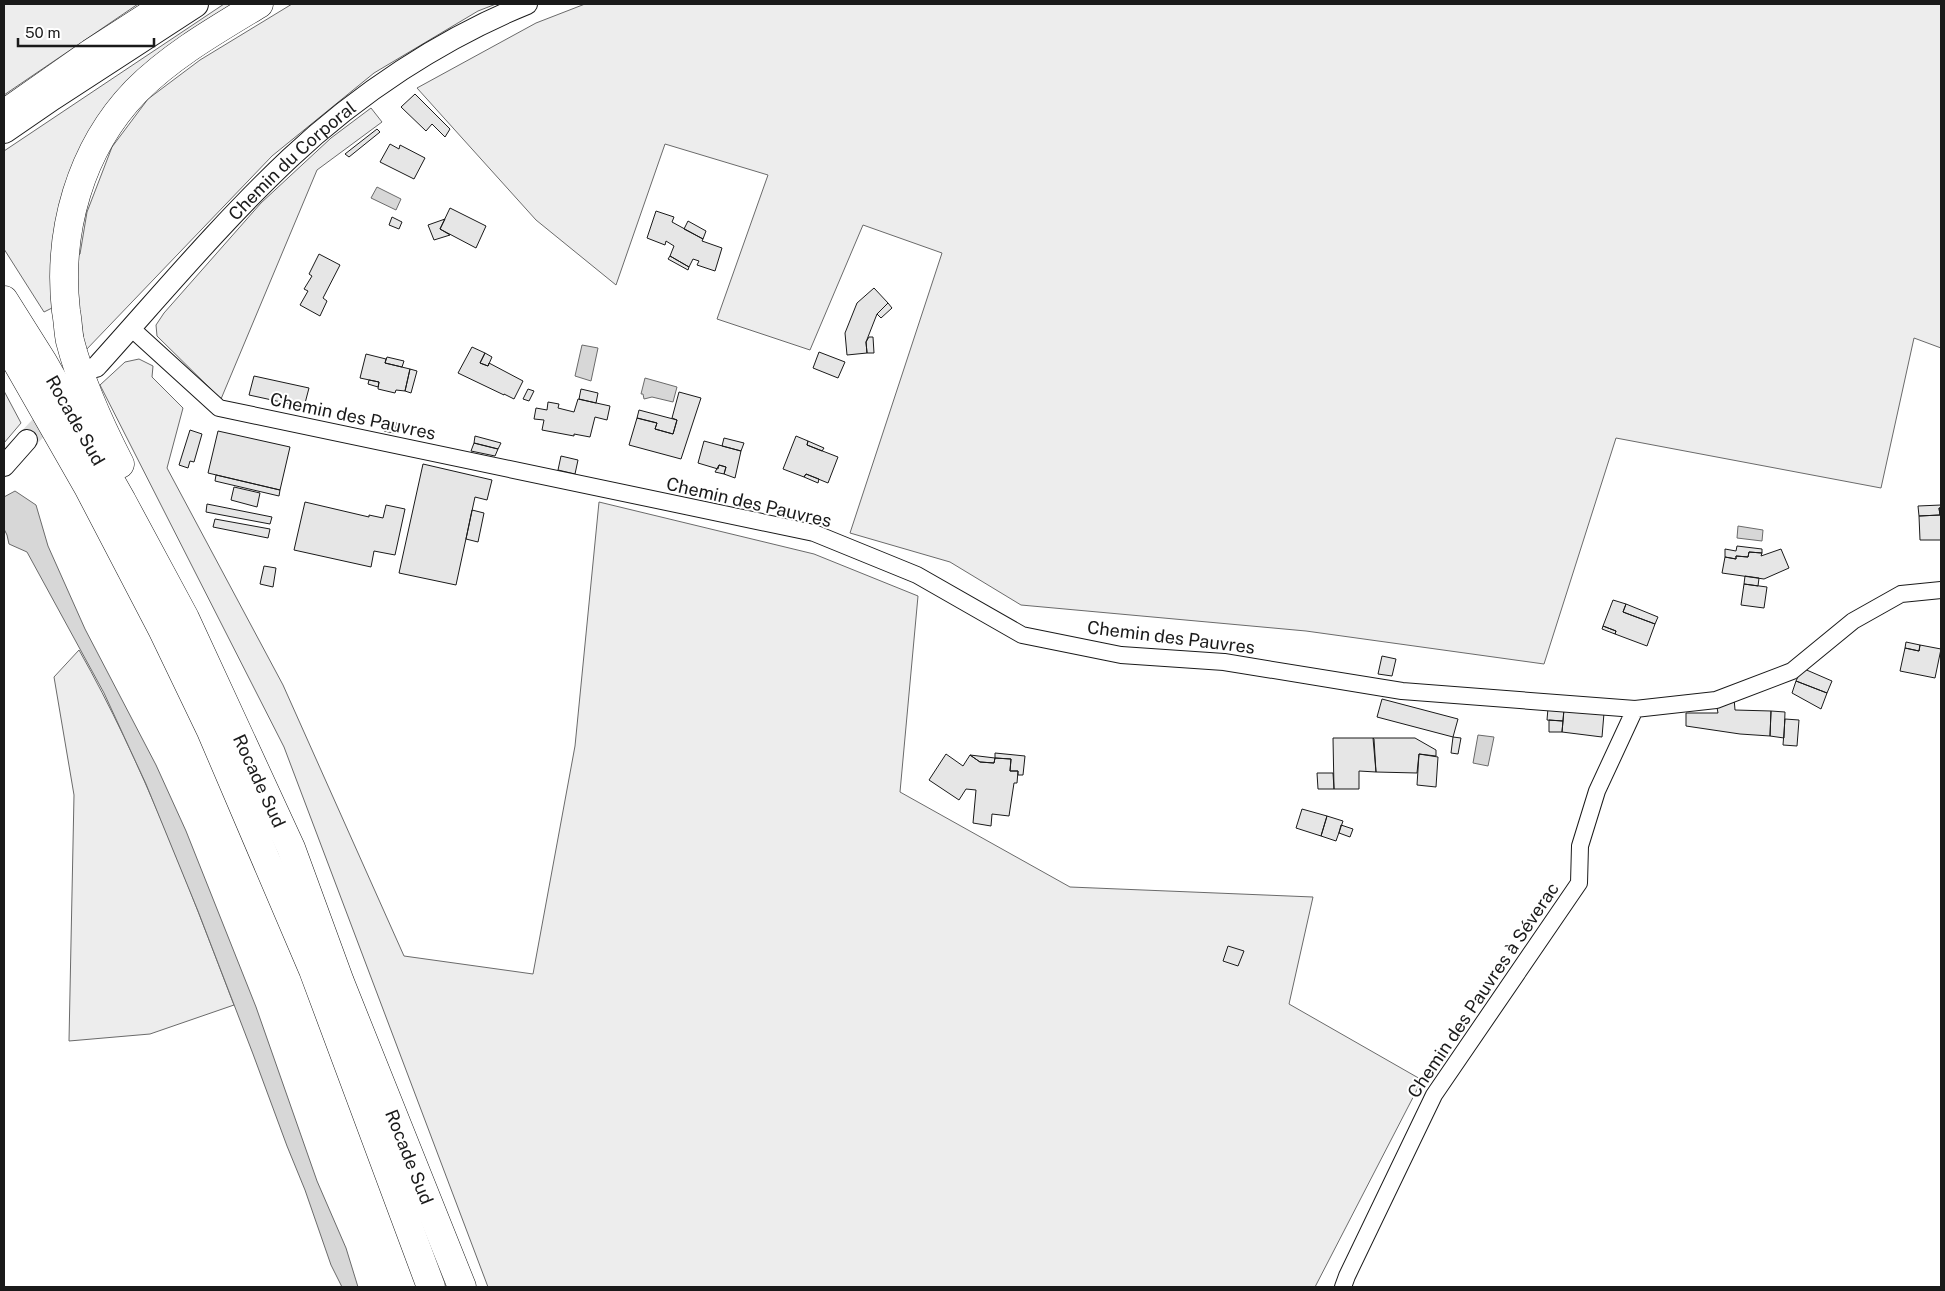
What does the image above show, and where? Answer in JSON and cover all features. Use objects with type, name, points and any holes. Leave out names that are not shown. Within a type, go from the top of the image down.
[{"type":"highway","points":[[4,114],[91,53],[167,4]]},
{"type":"highway","points":[[185,618],[178,585],[110,445],[84,386],[70,340],[63,287],[66,236],[74,197],[95,146],[115,116],[159,70],[187,48],[259,4]]},
{"type":"highway","name":"Rocade Sud","points":[[4,300],[122,501],[185,618],[291,848],[340,982],[462,1287]]},
{"type":"highway","name":"Rocade Sud","points":[[4,340],[97,505],[162,629],[210,731],[313,970],[431,1287]]},
{"type":"highway","points":[[4,345],[20,367]]},
{"type":"main road","points":[[4,130],[52,96],[195,4]]},
{"type":"street","name":"Chemin du Corporal","points":[[96,367],[233,215],[290,157],[370,92],[445,45],[527,4]]},
{"type":"street","name":"Chemin des Pauvres","points":[[131,328],[219,408],[814,533],[917,575],[1022,635],[1121,655],[1224,662],[1402,691],[1635,709],[1716,700],[1792,670],[1853,620],[1901,594],[1941,590]]},
{"type":"street","points":[[4,466],[26,440]]},
{"type":"street","name":"Chemin des Pauvres à Séverac","points":[[1343,1287],[1434,1095],[1579,883],[1580,846],[1597,791],[1635,709]]},
{"type":"shaded area","points":[[4,4],[138,4],[4,95]]},
{"type":"shaded area","points":[[224,4],[242,4],[100,121],[52,308],[44,312],[4,249],[4,151]]},
{"type":"shaded area","points":[[292,4],[496,4],[478,11],[374,73],[272,156],[85,351],[72,257],[80,254],[87,212],[112,147],[148,99],[200,60]]},
{"type":"shaded area","points":[[585,4],[1941,4],[1941,348],[1914,338],[1881,488],[1616,438],[1544,664],[1306,631],[1021,605],[950,562],[850,533],[942,253],[863,225],[810,350],[717,319],[768,175],[665,144],[616,285],[536,220],[417,88],[536,23]]},
{"type":"shaded area","points":[[371,108],[382,122],[317,170],[221,399],[157,336],[156,325],[164,313],[261,203],[331,138]]},
{"type":"shaded area","points":[[377,187],[401,199],[396,210],[371,198]]},
{"type":"shaded area","points":[[582,345],[598,348],[591,381],[575,376]]},
{"type":"shaded area","points":[[139,359],[153,366],[152,377],[183,408],[167,468],[283,685],[404,956],[533,974],[575,746],[599,502],[814,554],[918,596],[900,792],[1070,887],[1313,897],[1289,1004],[1422,1080],[1315,1287],[488,1287],[284,747],[100,385],[125,362]]},
{"type":"shaded area","points":[[645,378],[677,387],[673,402],[652,397],[644,399],[643,394],[641,394]]},
{"type":"shaded area","points":[[4,391],[21,423],[4,443]]},
{"type":"shaded area","points":[[15,491],[36,505],[48,546],[85,629],[156,765],[186,831],[256,1007],[317,1181],[346,1248],[358,1287],[342,1287],[331,1265],[305,1190],[198,911],[146,784],[104,693],[27,552],[9,544],[4,529],[4,497]]},
{"type":"shaded area","points":[[1738,526],[1763,530],[1762,541],[1737,538]]},
{"type":"shaded area","points":[[79,650],[124,736],[144,780],[182,870],[234,1005],[150,1034],[69,1041],[74,795],[54,677]]},
{"type":"shaded area","points":[[1478,735],[1494,737],[1488,766],[1473,763]]},
{"type":"building","points":[[415,94],[450,129],[445,137],[432,124],[426,131],[401,107]]},
{"type":"building","points":[[377,129],[380,132],[349,157],[345,154]]},
{"type":"building","points":[[390,144],[399,149],[400,145],[425,158],[414,179],[380,162]]},
{"type":"building","points":[[450,208],[486,226],[476,248],[440,229]]},
{"type":"building","points":[[656,211],[674,217],[672,222],[703,239],[702,241],[722,248],[715,271],[697,265],[699,261],[693,259],[689,267],[670,256],[674,246],[666,241],[665,245],[647,238]]},
{"type":"building","points":[[392,217],[402,222],[399,229],[389,225]]},
{"type":"building","points":[[445,219],[440,229],[450,235],[434,240],[428,225]]},
{"type":"building","points":[[688,221],[706,231],[703,239],[684,229]]},
{"type":"building","points":[[319,254],[340,265],[323,298],[327,301],[320,316],[300,305],[308,291],[304,289],[312,276],[309,274]]},
{"type":"building","points":[[670,256],[689,267],[688,270],[668,259]]},
{"type":"building","points":[[874,288],[888,303],[877,314],[866,342],[867,353],[847,355],[845,333],[857,303]]},
{"type":"building","points":[[888,303],[892,308],[881,318],[877,314]]},
{"type":"building","points":[[869,337],[873,337],[874,353],[867,353],[866,342]]},
{"type":"building","points":[[472,347],[485,353],[480,363],[488,366],[489,363],[523,381],[514,399],[458,373]]},
{"type":"building","points":[[819,352],[845,362],[838,378],[813,368]]},
{"type":"building","points":[[485,353],[492,357],[488,366],[480,363]]},
{"type":"building","points":[[366,354],[386,359],[385,363],[410,369],[405,391],[396,390],[395,393],[378,389],[379,382],[360,378]]},
{"type":"building","points":[[387,357],[404,361],[402,367],[385,363]]},
{"type":"building","points":[[410,369],[417,371],[411,393],[405,391]]},
{"type":"building","points":[[254,376],[309,388],[304,407],[249,395]]},
{"type":"building","points":[[369,380],[379,382],[378,387],[368,384]]},
{"type":"building","points":[[528,389],[534,391],[529,401],[523,399]]},
{"type":"building","points":[[581,389],[598,393],[596,403],[579,399]]},
{"type":"building","points":[[679,392],[701,398],[681,459],[629,445],[637,418],[657,423],[655,429],[673,434],[677,420],[672,418]]},
{"type":"building","points":[[578,399],[610,406],[607,420],[595,417],[590,437],[542,430],[544,420],[534,419],[536,408],[547,410],[548,402],[559,404],[558,408],[574,412]]},
{"type":"building","points":[[639,410],[677,420],[673,434],[655,429],[657,423],[637,418]]},
{"type":"building","points":[[386,421],[397,423],[394,433],[384,431]]},
{"type":"building","points":[[190,430],[202,434],[194,462],[190,461],[188,468],[179,465]]},
{"type":"building","points":[[218,431],[290,447],[280,490],[208,473]]},
{"type":"building","points":[[475,436],[501,443],[498,449],[474,443]]},
{"type":"building","points":[[796,436],[808,441],[807,445],[838,457],[828,483],[806,474],[804,477],[783,469]]},
{"type":"building","points":[[724,438],[744,443],[741,451],[722,446]]},
{"type":"building","points":[[704,441],[741,451],[735,478],[724,474],[726,467],[719,465],[718,469],[698,463]]},
{"type":"building","points":[[808,441],[824,448],[822,451],[807,445]]},
{"type":"building","points":[[474,443],[498,449],[495,456],[471,451]]},
{"type":"building","points":[[561,456],[578,460],[575,474],[558,470]]},
{"type":"building","points":[[423,464],[492,480],[487,500],[475,497],[456,585],[399,573]]},
{"type":"building","points":[[719,465],[726,467],[724,474],[715,472]]},
{"type":"building","points":[[806,474],[819,479],[818,483],[804,477]]},
{"type":"building","points":[[216,475],[280,490],[279,496],[215,481]]},
{"type":"building","points":[[234,487],[260,493],[257,507],[231,500]]},
{"type":"building","points":[[305,502],[369,517],[369,515],[383,518],[386,505],[405,509],[395,555],[374,551],[371,567],[294,550]]},
{"type":"building","points":[[207,504],[272,517],[270,524],[206,512]]},
{"type":"building","points":[[1941,505],[1941,508],[1939,508],[1940,515],[1919,516],[1918,506]]},
{"type":"building","points":[[1939,508],[1941,508],[1941,540],[1920,540],[1919,516],[1940,515]]},
{"type":"building","points":[[472,510],[484,513],[478,542],[466,539]]},
{"type":"building","points":[[215,519],[270,529],[268,538],[213,527]]},
{"type":"building","points":[[1737,546],[1762,549],[1762,553],[1749,552],[1748,557],[1736,556],[1736,559],[1725,557],[1725,549],[1736,551]]},
{"type":"building","points":[[1781,549],[1789,568],[1764,579],[1722,573],[1725,557],[1736,559],[1736,556],[1748,557],[1749,552],[1762,553],[1761,556]]},
{"type":"building","points":[[264,566],[276,568],[273,587],[260,584]]},
{"type":"building","points":[[1745,576],[1759,578],[1758,586],[1744,584]]},
{"type":"building","points":[[1744,584],[1767,587],[1764,608],[1741,605]]},
{"type":"building","points":[[1613,600],[1626,604],[1623,612],[1655,624],[1647,646],[1615,634],[1616,631],[1603,626]]},
{"type":"building","points":[[1626,604],[1658,617],[1655,624],[1623,612]]},
{"type":"building","points":[[1603,626],[1616,631],[1615,634],[1602,629]]},
{"type":"building","points":[[1906,642],[1920,645],[1919,651],[1905,648]]},
{"type":"building","points":[[1920,645],[1941,649],[1935,678],[1900,671],[1905,648],[1919,651]]},
{"type":"building","points":[[1382,656],[1396,659],[1392,676],[1378,674]]},
{"type":"building","points":[[1802,668],[1832,681],[1827,693],[1796,681]]},
{"type":"building","points":[[1796,681],[1827,693],[1821,709],[1792,693]]},
{"type":"building","points":[[1734,698],[1735,710],[1771,711],[1770,736],[1740,734],[1686,726],[1686,713],[1718,713],[1716,702]]},
{"type":"building","points":[[1382,699],[1458,719],[1453,737],[1377,717]]},
{"type":"building","points":[[1548,708],[1564,709],[1563,721],[1547,720]]},
{"type":"building","points":[[1564,709],[1604,713],[1602,737],[1562,732]]},
{"type":"building","points":[[1771,711],[1785,712],[1784,738],[1770,736]]},
{"type":"building","points":[[1785,719],[1799,720],[1797,746],[1783,745]]},
{"type":"building","points":[[1549,720],[1563,721],[1562,732],[1549,732]]},
{"type":"building","points":[[1453,737],[1461,738],[1458,754],[1451,753]]},
{"type":"building","points":[[1333,738],[1374,739],[1376,772],[1359,771],[1359,789],[1334,789]]},
{"type":"building","points":[[1373,738],[1415,738],[1436,750],[1436,756],[1419,754],[1417,773],[1376,772]]},
{"type":"building","points":[[995,753],[1025,756],[1023,775],[1018,775],[1018,771],[1010,771],[1011,759],[995,758]]},
{"type":"building","points":[[946,754],[963,766],[970,755],[980,762],[994,763],[995,758],[1011,759],[1010,771],[1018,771],[1017,783],[1014,783],[1009,816],[992,814],[991,826],[973,823],[976,790],[966,789],[959,800],[929,780]]},
{"type":"building","points":[[1419,754],[1438,757],[1436,787],[1417,785]]},
{"type":"building","points":[[970,755],[995,758],[994,763],[980,762]]},
{"type":"building","points":[[1317,773],[1333,773],[1334,789],[1318,789]]},
{"type":"building","points":[[1302,809],[1327,816],[1321,836],[1296,828]]},
{"type":"building","points":[[1327,816],[1343,821],[1336,841],[1321,836]]},
{"type":"building","points":[[1341,825],[1353,829],[1350,837],[1339,833]]},
{"type":"building","points":[[1228,946],[1244,951],[1238,966],[1223,961]]},
{"type":"tunnel","points":[[27,440],[57,408]]}]
